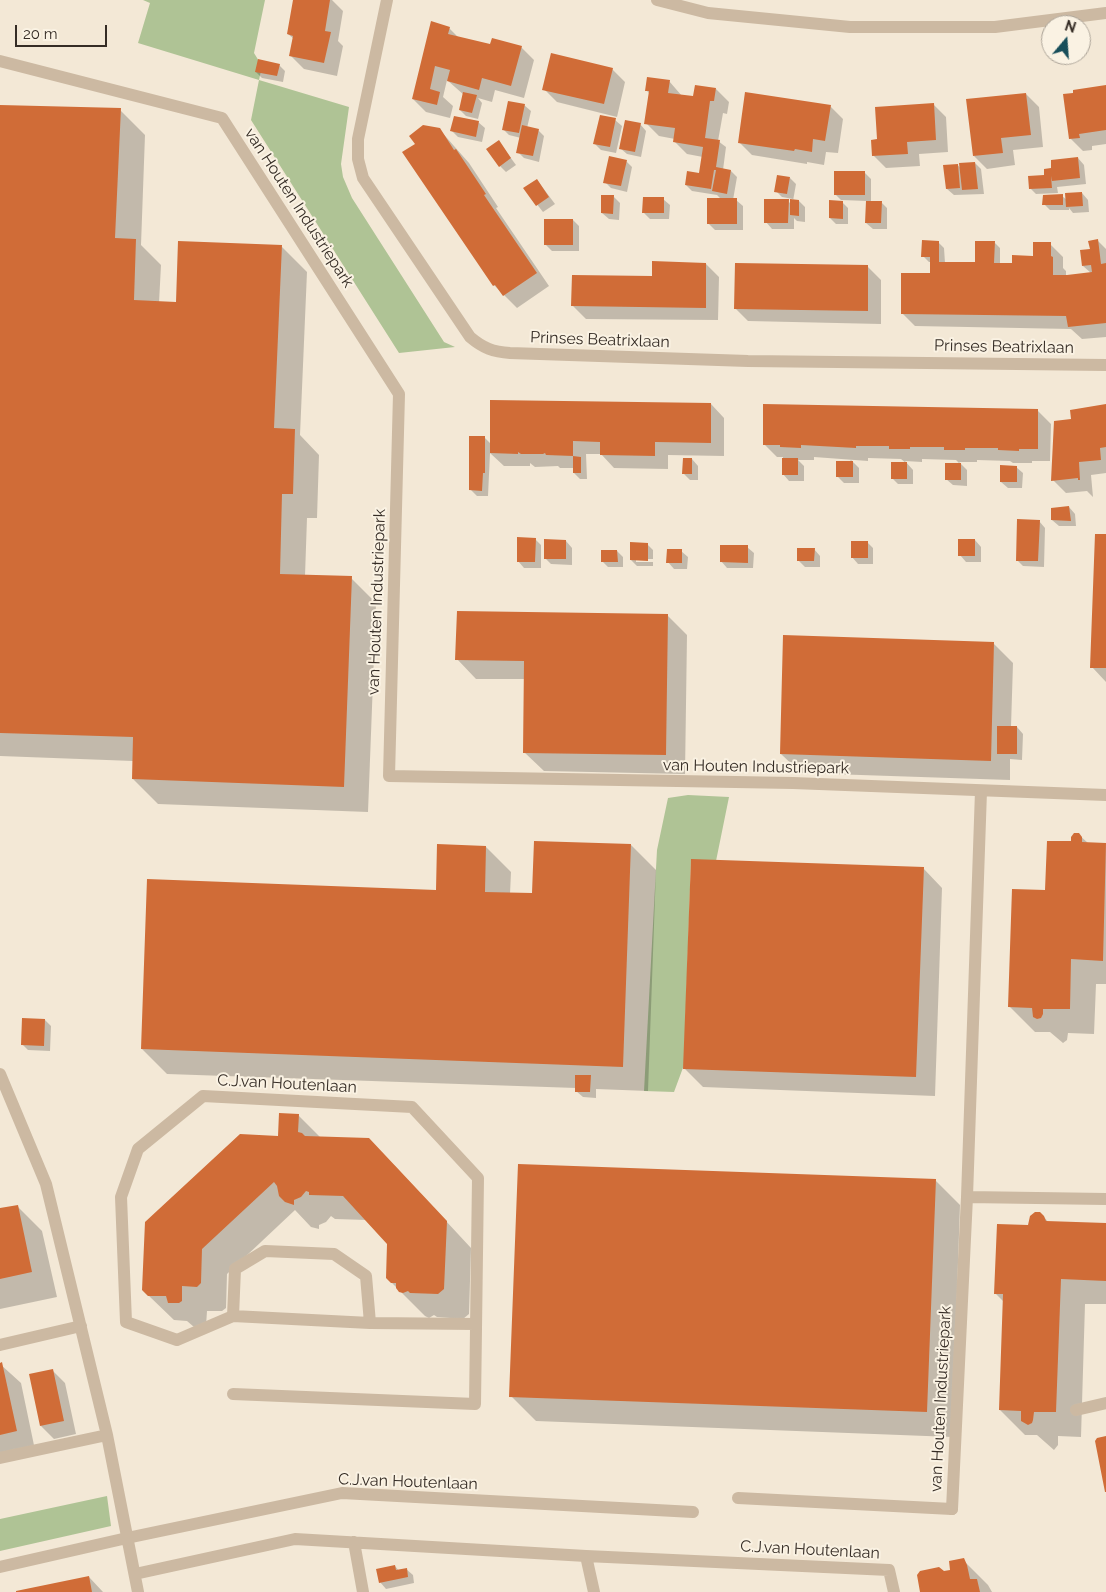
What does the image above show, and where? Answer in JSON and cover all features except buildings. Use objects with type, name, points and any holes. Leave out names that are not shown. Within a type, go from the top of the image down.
[{"type":"street","name":"Prinses Beatrixlaan","points":[[387,0],[358,140],[358,159],[363,178],[470,337],[482,346],[495,352],[510,354],[738,361],[1106,365]]},
{"type":"street","points":[[657,0],[708,13],[850,27],[995,27],[1106,14]]},
{"type":"street","name":"van Houten Industriepark","points":[[0,61],[222,118],[399,394],[389,776],[783,783],[1106,795]]},
{"type":"street","name":"van Houten Industriepark","points":[[738,1498],[952,1509],[967,1197],[981,791]]},
{"type":"street","points":[[0,1074],[46,1184],[107,1435],[138,1592]]},
{"type":"street","name":"C.J.van Houtenlaan","points":[[234,1394],[475,1404],[478,1178],[412,1107],[203,1096],[138,1149],[121,1197],[126,1322],[177,1340],[234,1316],[370,1323],[476,1324]]},
{"type":"street","points":[[967,1197],[1106,1198]]},
{"type":"street","points":[[234,1316],[236,1269],[265,1251],[334,1254],[366,1276],[370,1323]]},
{"type":"street","points":[[0,1345],[81,1326]]},
{"type":"street","points":[[1076,1410],[1106,1403]]},
{"type":"street","points":[[0,1458],[107,1435]]},
{"type":"street","name":"C.J.van Houtenlaan","points":[[0,1568],[128,1538],[342,1493],[693,1512]]},
{"type":"street","name":"C.J.van Houtenlaan","points":[[134,1574],[296,1538],[586,1556],[889,1570],[894,1592]]},
{"type":"street","points":[[354,1542],[363,1592]]},
{"type":"street","points":[[586,1556],[594,1592]]},
{"type":"green space","points":[[143,0],[265,0],[254,53],[262,66],[259,80],[138,43],[150,3]]},
{"type":"green space","points":[[259,80],[349,107],[341,164],[343,177],[352,198],[444,342],[455,347],[399,353],[251,120]]},
{"type":"green space","points":[[688,795],[729,797],[716,861],[691,860],[684,1065],[674,1092],[644,1091],[657,850],[668,798]]},
{"type":"green space","points":[[107,1496],[111,1526],[0,1551],[0,1519]]}]
